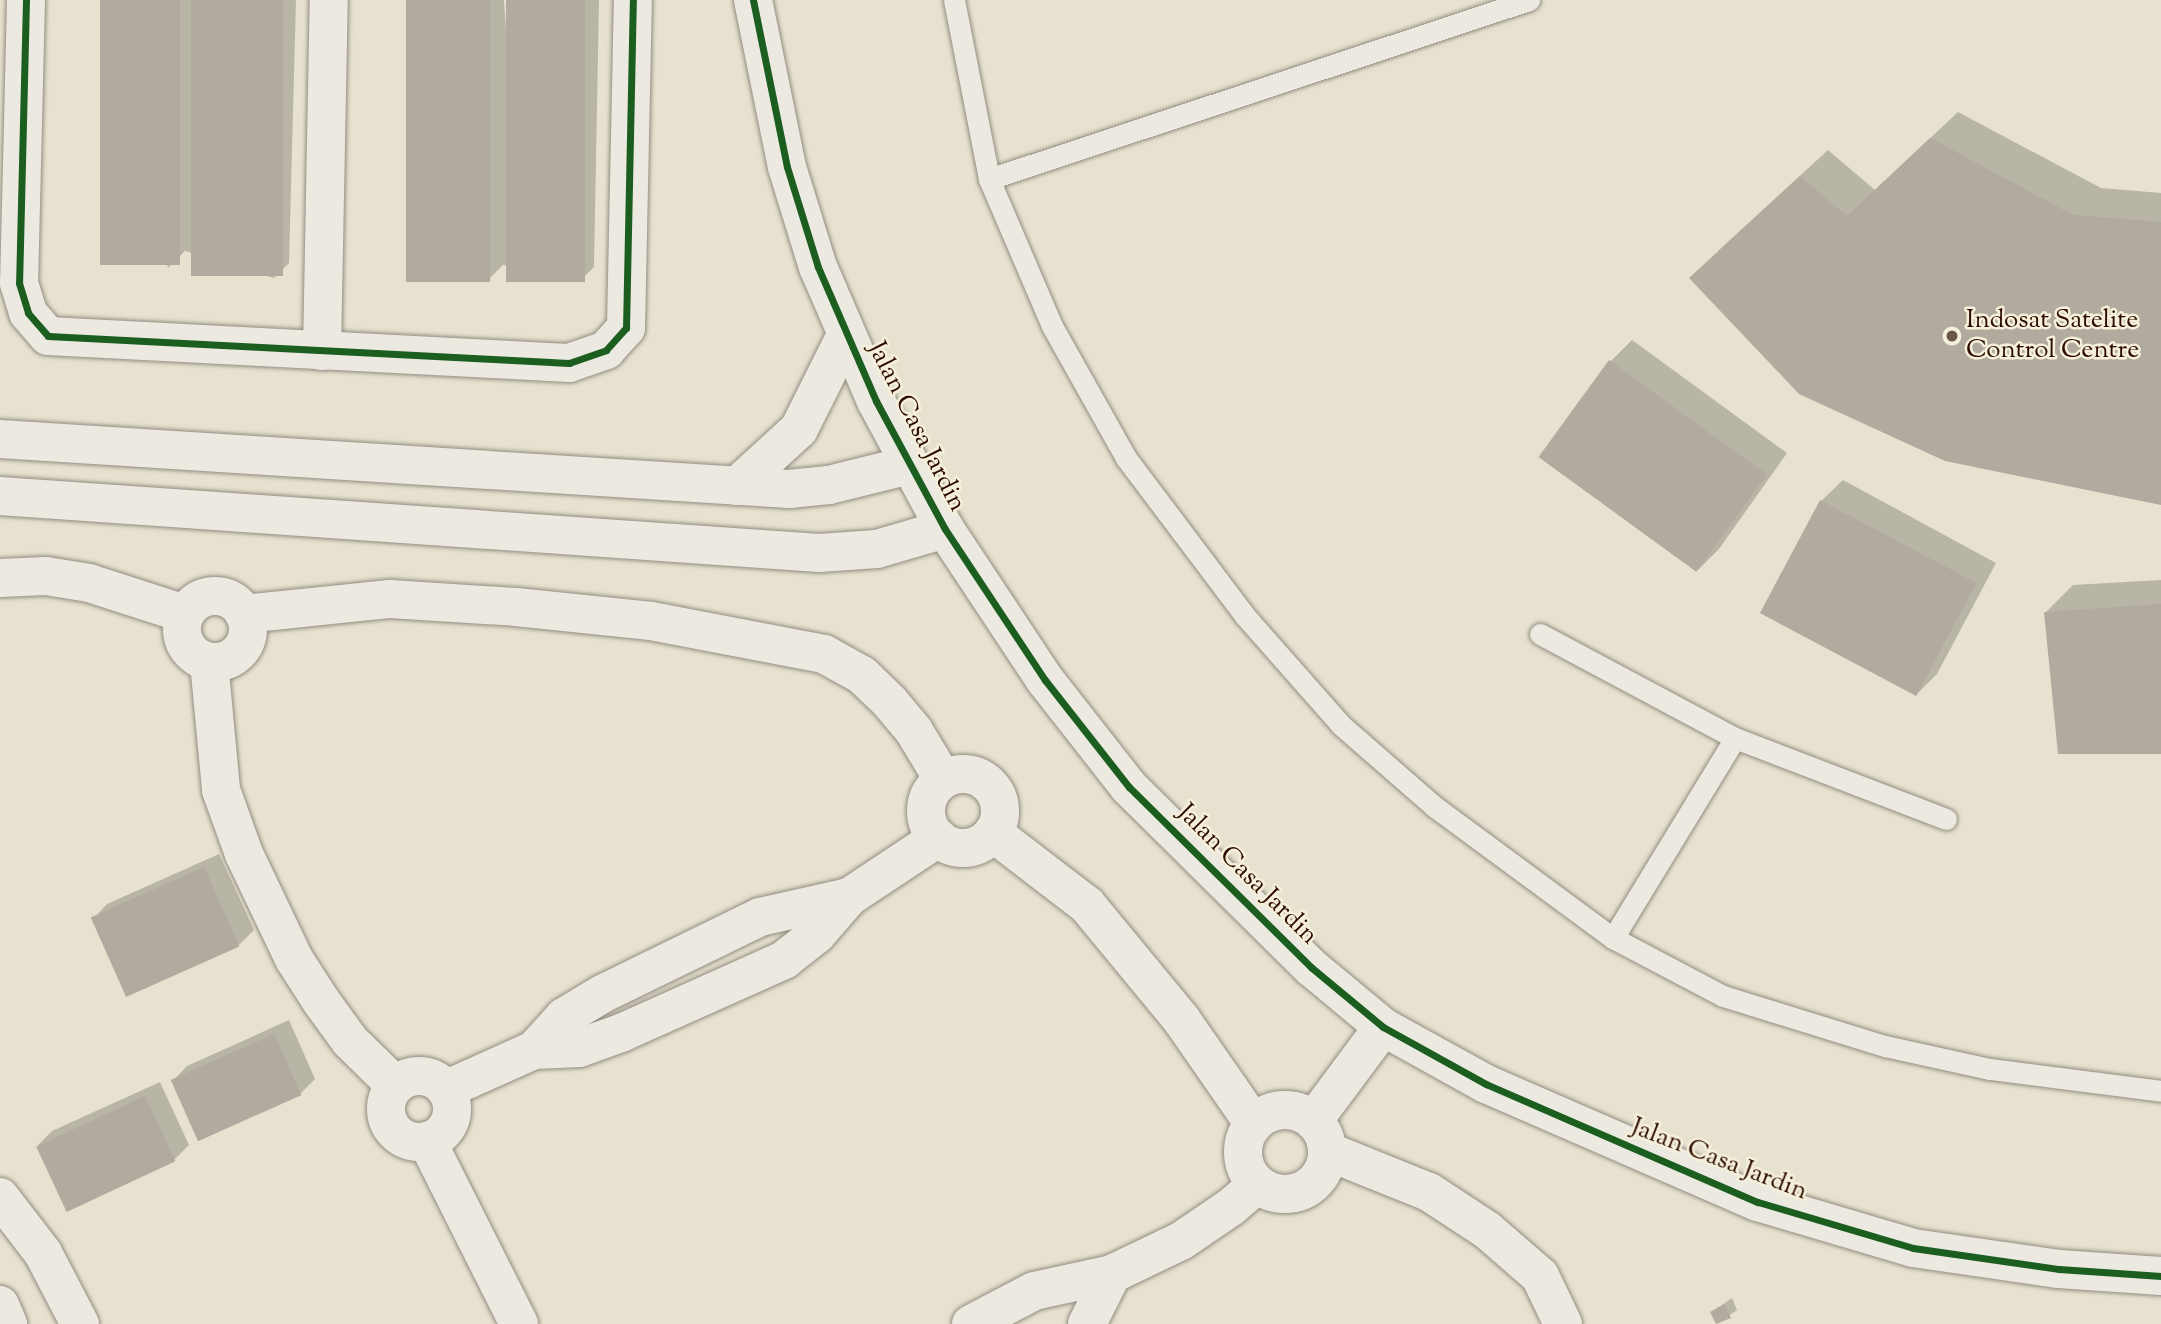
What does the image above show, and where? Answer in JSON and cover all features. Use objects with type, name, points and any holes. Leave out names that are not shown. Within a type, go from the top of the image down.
[{"type":"street","points":[[26,0],[19,283],[28,313],[48,336],[569,363],[606,350],[626,328],[633,0]]},
{"type":"street","points":[[322,351],[329,0]]},
{"type":"street","name":"Jalan Casa Jardin","points":[[752,0],[787,167],[818,267],[846,335],[945,529],[1045,680],[1129,787],[1312,968],[1383,1027],[1486,1084],[1758,1202],[1913,1248],[2059,1269],[2161,1276]]},
{"type":"street","points":[[737,486],[799,429],[846,335]]},
{"type":"street","points":[[0,439],[737,486],[830,485],[910,465]]},
{"type":"street","points":[[0,496],[820,553],[877,549],[945,529]]},
{"type":"street","points":[[0,578],[46,576],[89,583],[185,614]]},
{"type":"street","points":[[185,614],[208,597],[234,603],[244,614],[248,629],[237,655],[209,662]]},
{"type":"street","points":[[244,614],[390,599],[516,607],[651,621],[814,652],[862,675],[889,701],[914,731],[943,779]]},
{"type":"street","points":[[185,614],[185,644],[209,662],[221,790],[244,854],[294,959],[321,1001],[350,1041],[395,1085]]},
{"type":"street","points":[[956,774],[985,780],[1000,805],[993,833],[973,847],[948,845],[938,838],[926,815],[927,801],[943,779],[956,774]]},
{"type":"street","points":[[993,833],[1087,905],[1181,1019],[1254,1124]]},
{"type":"street","points":[[447,1089],[534,1050],[564,1017],[626,982],[760,918],[849,897],[938,838]]},
{"type":"street","points":[[1383,1027],[1320,1136],[1321,1174],[1303,1191],[1279,1194],[1257,1184],[1243,1154],[1245,1138],[1254,1124],[1283,1110],[1300,1112],[1320,1136],[1429,1192],[1487,1230],[1540,1276],[1563,1324]]},
{"type":"street","points":[[422,1075],[447,1089],[452,1114],[447,1126],[427,1141],[399,1136],[389,1125],[387,1097],[395,1085],[422,1075]]},
{"type":"street","points":[[427,1141],[519,1324]]},
{"type":"street","points":[[971,1324],[1034,1291],[1112,1274],[1181,1241],[1231,1207],[1257,1184]]},
{"type":"street","points":[[0,1197],[43,1253],[80,1324]]},
{"type":"street","points":[[1087,1324],[1112,1274]]},
{"type":"street","points":[[0,1305],[8,1324]]},
{"type":"lane","points":[[954,0],[989,179],[1052,326],[1126,458],[1245,616],[1341,725],[1435,807],[1614,938],[1723,996],[1885,1046],[1990,1069],[2161,1091]]},
{"type":"lane","points":[[989,179],[1529,0]]},
{"type":"lane","points":[[1540,634],[1735,738],[1946,819]]},
{"type":"lane","points":[[1614,938],[1735,738]]},
{"type":"building","points":[[100,0],[180,0],[180,265],[100,265]]},
{"type":"building","points":[[191,0],[283,0],[283,276],[191,276]]},
{"type":"building","points":[[406,0],[490,0],[490,282],[406,282]]},
{"type":"building","points":[[506,0],[585,0],[585,282],[506,282]]},
{"type":"building","name":"Indosat Satelite Control Centre","points":[[1930,138],[2073,215],[2161,222],[2161,505],[1945,461],[1799,394],[1689,278],[1800,176],[1847,216]]},
{"type":"building","points":[[1609,360],[1767,475],[1696,572],[1538,457]]},
{"type":"building","points":[[1820,500],[1976,583],[1916,696],[1760,613]]},
{"type":"building","points":[[2161,604],[2161,754],[2058,754],[2044,612]]},
{"type":"building","points":[[204,867],[239,946],[126,997],[91,917]]},
{"type":"building","points":[[274,1034],[301,1095],[198,1141],[171,1080]]},
{"type":"building","points":[[145,1096],[175,1161],[67,1212],[36,1147]]},
{"type":"building","points":[[1724,1304],[1731,1318],[1716,1324],[1710,1312]]},
{"type":"cycle path","points":[[26,0],[19,283],[28,313],[48,336],[569,363],[606,350],[626,328],[633,0]]},
{"type":"cycle path","points":[[753,0],[787,167],[818,267],[876,401],[945,529],[1045,680],[1129,787],[1312,968],[1383,1027],[1486,1084],[1758,1202],[1913,1248],[2059,1269],[2161,1276]]},
{"type":"place","name":"Indosat Satelite Control Centre","points":[[1952,336]]}]
